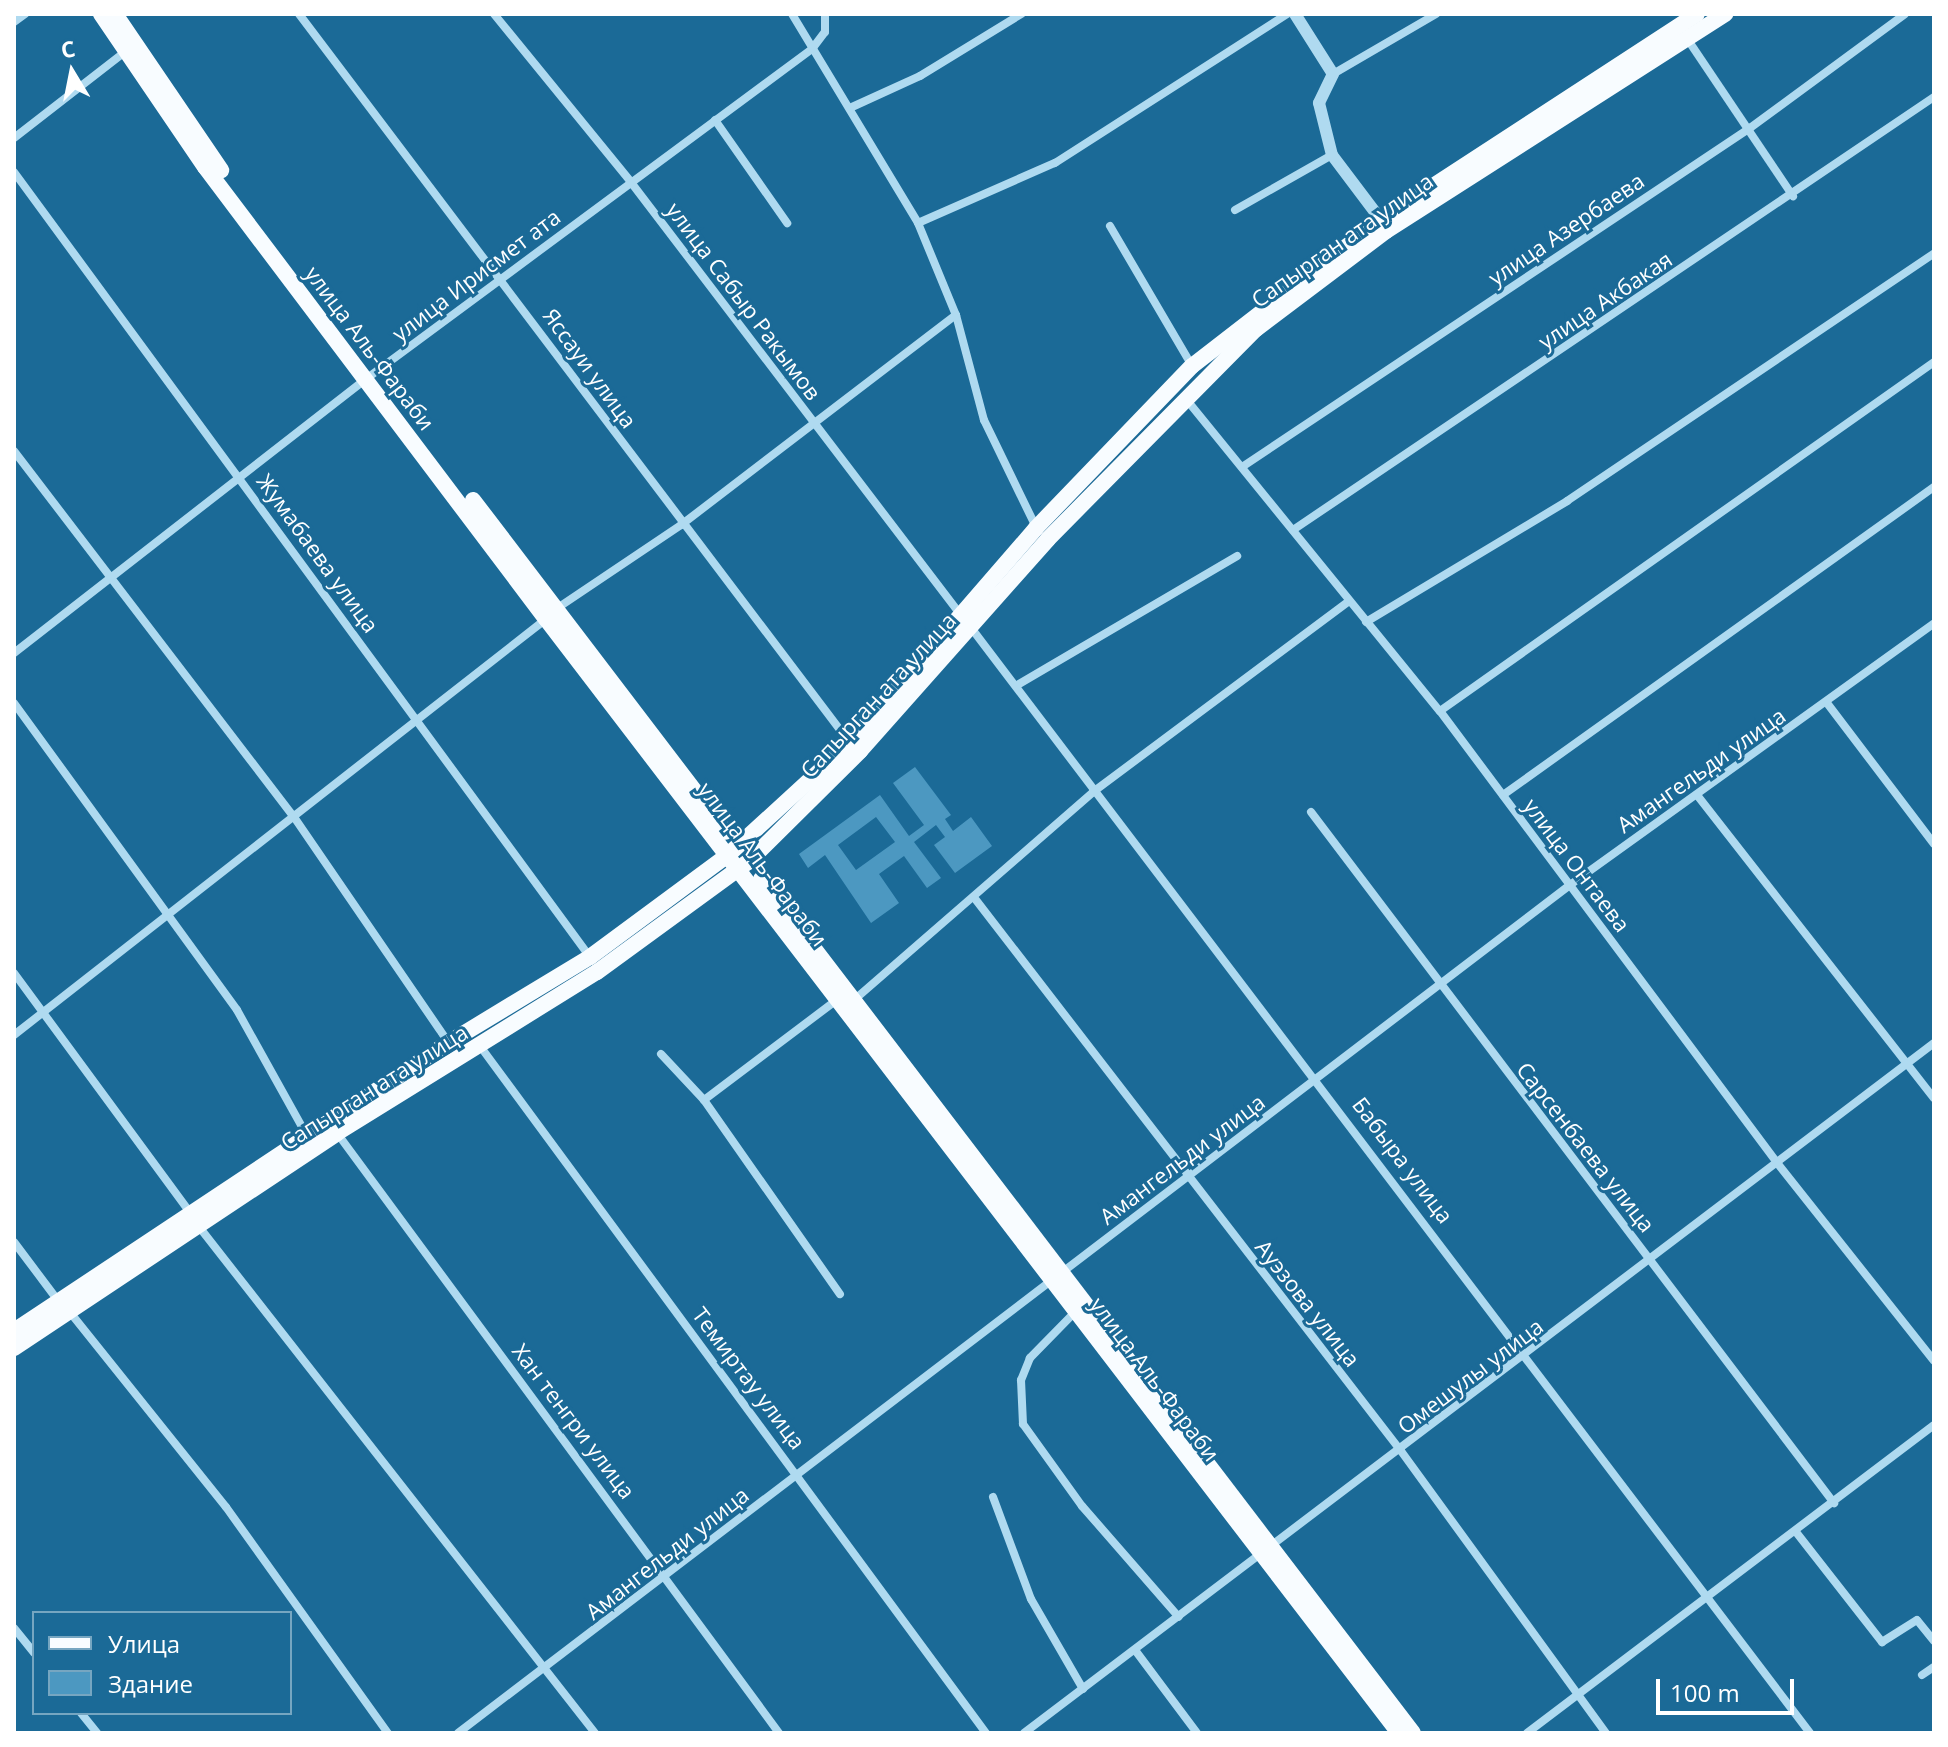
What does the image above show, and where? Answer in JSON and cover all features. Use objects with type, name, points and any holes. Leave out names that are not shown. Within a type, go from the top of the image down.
[{"type":"main road","name":"улица Аль-Фараби","points":[[101,14],[125,52],[551,614],[847,997],[1264,1548],[1399,1733]]},
{"type":"main road","name":"улица Аль-Фараби","points":[[115,14],[214,160],[370,375]]},
{"type":"main road","name":"Сапырган ата улица","points":[[14,1348],[72,1313],[307,1136],[448,1043],[590,957],[733,850],[850,743],[1184,397],[1323,275],[1683,34],[1697,14]]},
{"type":"main road","name":"Сапырган ата улица","points":[[14,1331],[58,1301],[196,1221],[597,972],[744,865],[860,751],[966,621],[1036,528],[1192,366],[1381,220],[1683,34],[1725,14]]},
{"type":"main road","name":"улица Аль-Фараби","points":[[1055,1273],[1076,1311],[1413,1733]]},
{"type":"street","points":[[14,22],[25,14]]},
{"type":"street","name":"Яссауи улица","points":[[299,14],[503,278],[681,525],[850,743]]},
{"type":"street","name":"улица Сабыр Ракымов","points":[[494,14],[630,181],[966,621]]},
{"type":"street","points":[[792,14],[852,107],[918,223],[956,315],[984,420],[1036,528]]},
{"type":"street","points":[[812,49],[825,32],[825,14]]},
{"type":"street","points":[[852,107],[920,76],[1021,14]]},
{"type":"street","points":[[918,223],[1055,163],[1287,14]]},
{"type":"street","points":[[1295,14],[1333,74]]},
{"type":"street","points":[[1381,220],[1332,155],[1319,103],[1333,74],[1436,14]]},
{"type":"street","name":"улица Азербаева","points":[[1242,467],[1750,128],[1905,14]]},
{"type":"street","points":[[1683,34],[1750,128],[1793,196]]},
{"type":"street","name":"улица Ирисмет ата","points":[[14,653],[243,478],[370,375],[812,49]]},
{"type":"street","points":[[14,138],[125,52]]},
{"type":"street","name":"улица Акбакая","points":[[1293,530],[1793,196],[1934,97]]},
{"type":"street","points":[[715,120],[787,223]]},
{"type":"street","points":[[1235,210],[1332,155]]},
{"type":"street","name":"Жумабаева улица","points":[[14,172],[243,478],[590,957]]},
{"type":"street","points":[[1110,226],[1192,366]]},
{"type":"street","points":[[1366,622],[1578,493],[1934,253]]},
{"type":"street","points":[[14,1035],[167,911],[417,722],[551,614],[681,525],[956,315]]},
{"type":"street","points":[[1440,711],[1934,362]]},
{"type":"street","name":"улица Онтаева","points":[[1184,397],[1293,530],[1347,603],[1440,711],[1778,1164],[1934,1361]]},
{"type":"street","points":[[14,451],[294,817],[448,1043]]},
{"type":"street","points":[[1503,795],[1934,487]]},
{"type":"street","points":[[1019,684],[1237,556]]},
{"type":"street","points":[[704,1100],[976,900],[1093,792],[1347,603]]},
{"type":"street","name":"Бабыра улица","points":[[966,621],[1019,684],[1093,792],[1318,1078],[1810,1733]]},
{"type":"street","name":"Амангельди улица","points":[[458,1733],[546,1670],[1055,1273],[1189,1181],[1570,885],[1827,703],[1934,623]]},
{"type":"street","points":[[14,703],[237,1010],[307,1136]]},
{"type":"street","points":[[1827,703],[1934,844]]},
{"type":"street","points":[[1697,795],[1934,1098]]},
{"type":"street","name":"Сарсенбаева улица","points":[[1311,812],[1439,986],[1834,1503]]},
{"type":"street","name":"Ауэзова улица","points":[[976,900],[1189,1181],[1401,1451],[1606,1733]]},
{"type":"street","points":[[14,973],[196,1221],[595,1733]]},
{"type":"street","name":"Омешулы улица","points":[[1024,1733],[1179,1617],[1264,1548],[1529,1356],[1934,1043]]},
{"type":"street","name":"Темиртау улица","points":[[480,1046],[986,1733]]},
{"type":"street","points":[[661,1054],[704,1100],[840,1294]]},
{"type":"street","name":"Хан тенгри улица","points":[[337,1133],[779,1733]]},
{"type":"street","points":[[14,1242],[58,1301],[72,1313],[226,1507],[388,1733]]},
{"type":"street","points":[[1076,1311],[1030,1358],[1021,1380],[1023,1424],[1082,1506],[1179,1617]]},
{"type":"street","points":[[1527,1733],[1709,1600],[1934,1425]]},
{"type":"street","points":[[993,1497],[1031,1599],[1083,1689]]},
{"type":"street","points":[[1796,1532],[1882,1642],[1917,1620],[1934,1641]]},
{"type":"street","points":[[14,1628],[32,1650]]},
{"type":"street","points":[[1135,1650],[1197,1733]]},
{"type":"street","points":[[1922,1675],[1934,1667]]},
{"type":"street","points":[[83,1715],[97,1733]]},
{"type":"building","points":[[915,767],[951,815],[945,819],[953,831],[971,817],[992,846],[955,873],[934,845],[945,837],[936,825],[914,842],[941,878],[927,888],[904,856],[879,874],[899,903],[871,923],[825,855],[808,868],[799,854],[880,795],[909,836],[924,825],[893,783]],"holes":[[[876,817],[895,842],[856,870],[838,845]]]}]
